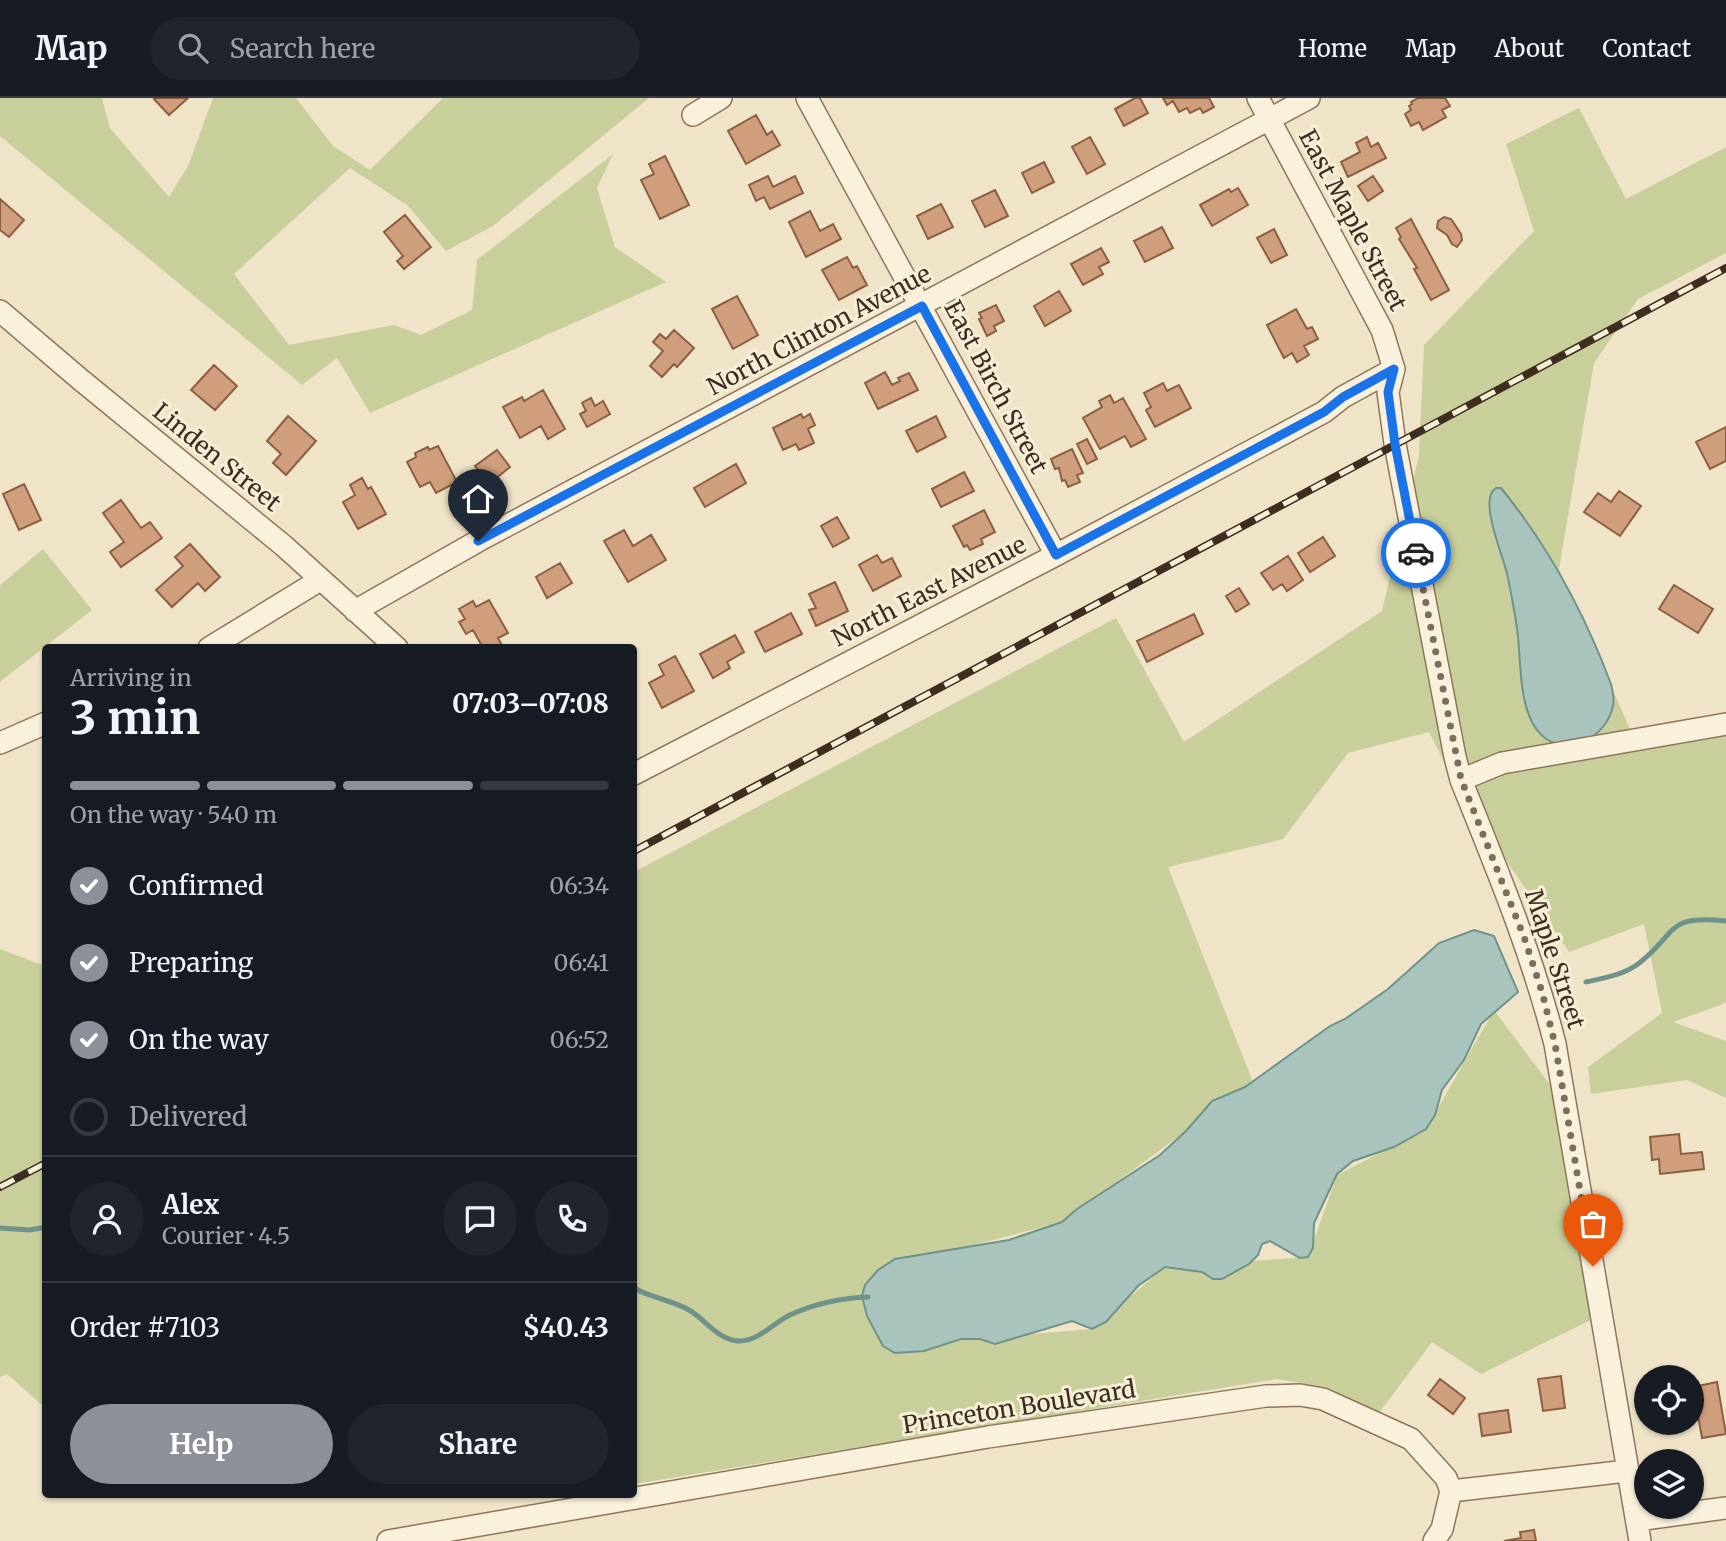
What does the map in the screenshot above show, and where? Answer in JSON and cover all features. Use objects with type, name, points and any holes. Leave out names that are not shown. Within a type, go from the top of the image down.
[{"type":"street","points":[[693,114],[721,98]]},
{"type":"street","name":"East Birch Street","points":[[807,98],[1056,555]]},
{"type":"street","name":"East Maple Street","points":[[1258,98],[1382,330],[1394,369]]},
{"type":"street","name":"North Clinton Avenue","points":[[355,611],[502,528],[1309,98]]},
{"type":"street","name":"Linden Street","points":[[0,312],[284,546],[392,644]]},
{"type":"street","name":"North East Avenue","points":[[637,772],[1056,555],[1324,412],[1343,397],[1394,369]]},
{"type":"street","name":"Maple Street","points":[[1394,369],[1388,392],[1395,444],[1461,779],[1524,937],[1555,1044],[1639,1530]]},
{"type":"street","points":[[216,644],[320,580]]},
{"type":"street","points":[[1461,779],[1502,762],[1726,724]]},
{"type":"street","points":[[0,743],[42,725]]},
{"type":"street","name":"Princeton Boulevard","points":[[388,1541],[478,1534],[988,1437],[1266,1396],[1300,1395],[1322,1399],[1411,1439],[1446,1478],[1451,1491]]},
{"type":"street","points":[[1434,1541],[1442,1529],[1451,1491],[1627,1471]]},
{"type":"street","points":[[1639,1530],[1726,1508]]},
{"type":"green space","points":[[0,98],[102,98],[110,128],[169,197],[188,166],[213,98],[296,98],[333,146],[370,170],[443,98],[649,98],[493,226],[446,251],[407,205],[350,168],[234,274],[289,345],[394,325],[421,335],[472,310],[477,260],[613,154],[597,188],[615,247],[666,282],[370,413],[337,358],[302,385],[0,136]]},
{"type":"green space","points":[[1579,108],[1626,199],[1726,147],[1726,253],[1638,299],[1594,363],[1559,569],[1638,747],[1726,733],[1726,1003],[1673,1022],[1726,1041],[1726,1098],[1687,1080],[1591,1094],[1588,1067],[1662,1013],[1644,924],[1569,952],[1461,795],[1429,732],[1348,753],[1283,839],[1168,867],[1253,1082],[1062,1222],[878,1270],[883,1346],[1092,1329],[1165,1267],[1308,1257],[1337,1175],[1426,1129],[1494,1010],[1560,1098],[1597,1317],[1481,1374],[1432,1342],[1379,1413],[1329,1388],[1277,1379],[637,1484],[637,870],[1116,618],[1184,742],[1382,611],[1419,455],[1424,345],[1534,231],[1506,144]]},
{"type":"green space","points":[[43,549],[92,610],[49,644],[42,644],[42,649],[0,682],[0,585]]},
{"type":"green space","points":[[0,949],[42,965],[42,1405],[7,1374],[0,1377]]},
{"type":"water","points":[[1496,488],[1501,488],[1550,557],[1577,606],[1611,684],[1613,703],[1607,721],[1599,731],[1579,743],[1557,744],[1546,739],[1537,730],[1527,709],[1512,600],[1489,504],[1491,494]]},
{"type":"water","points":[[1474,930],[1494,936],[1518,992],[1481,1024],[1464,1060],[1442,1090],[1435,1115],[1426,1129],[1394,1147],[1353,1161],[1337,1174],[1314,1223],[1313,1248],[1308,1257],[1300,1258],[1270,1241],[1262,1244],[1258,1255],[1249,1264],[1222,1279],[1213,1279],[1202,1272],[1165,1267],[1138,1286],[1106,1322],[1092,1329],[1072,1321],[995,1344],[980,1339],[961,1339],[924,1351],[895,1353],[883,1346],[867,1316],[862,1296],[865,1285],[878,1270],[895,1259],[1009,1240],[1062,1222],[1077,1209],[1160,1155],[1187,1130],[1212,1101],[1245,1087],[1330,1026],[1345,1019],[1388,989],[1439,943]]},
{"type":"building","points":[[188,98],[169,115],[154,99]]},
{"type":"building","points":[[1140,98],[1148,113],[1124,126],[1115,109]]},
{"type":"building","points":[[1163,98],[1209,98],[1214,107],[1203,113],[1200,108],[1190,113],[1187,108],[1179,112],[1173,101],[1167,105]]},
{"type":"building","points":[[1418,98],[1445,98],[1450,106],[1442,110],[1446,117],[1423,130],[1419,122],[1411,126],[1405,114],[1411,110],[1411,102]]},
{"type":"building","points":[[756,115],[767,135],[772,131],[780,145],[746,164],[728,131]]},
{"type":"building","points":[[1090,137],[1105,164],[1087,174],[1072,147]]},
{"type":"building","points":[[1367,137],[1371,147],[1378,143],[1386,158],[1348,177],[1341,162],[1360,152],[1356,143]]},
{"type":"building","points":[[665,156],[689,205],[660,219],[641,180],[654,174],[649,164]]},
{"type":"building","points":[[1044,162],[1054,182],[1032,193],[1022,173]]},
{"type":"building","points":[[768,176],[773,187],[795,176],[803,193],[770,209],[764,197],[756,201],[749,185]]},
{"type":"building","points":[[1373,176],[1383,191],[1368,201],[1358,186]]},
{"type":"building","points":[[1238,188],[1248,205],[1212,226],[1200,205],[1229,189],[1231,192]]},
{"type":"building","points":[[995,190],[1008,216],[985,227],[972,201]]},
{"type":"building","points":[[0,199],[24,220],[9,237],[0,230]]},
{"type":"building","points":[[941,204],[953,227],[928,239],[917,216]]},
{"type":"building","points":[[810,211],[820,231],[833,224],[841,239],[806,257],[789,222]]},
{"type":"building","points":[[405,215],[431,247],[404,269],[397,261],[403,256],[384,232]]},
{"type":"building","points":[[1444,217],[1451,219],[1461,234],[1462,240],[1457,247],[1437,228],[1438,221]]},
{"type":"building","points":[[1411,219],[1449,290],[1431,300],[1414,269],[1417,268],[1399,239],[1401,237],[1396,228]]},
{"type":"building","points":[[1162,227],[1173,248],[1145,262],[1134,241]]},
{"type":"building","points":[[1274,229],[1287,255],[1271,263],[1257,238]]},
{"type":"building","points":[[1101,248],[1109,262],[1099,267],[1103,274],[1083,285],[1071,264]]},
{"type":"building","points":[[847,257],[853,268],[857,266],[867,285],[839,300],[822,270]]},
{"type":"building","points":[[1059,291],[1071,311],[1045,326],[1034,306]]},
{"type":"building","points":[[737,296],[758,335],[733,349],[712,309]]},
{"type":"building","points":[[996,305],[1004,321],[994,326],[996,331],[987,336],[979,313]]},
{"type":"building","points":[[1296,309],[1307,329],[1312,327],[1318,339],[1304,346],[1309,355],[1297,362],[1292,353],[1284,358],[1267,325]]},
{"type":"building","points":[[674,330],[694,348],[677,367],[674,364],[662,377],[650,366],[663,351],[653,342],[660,334],[666,339]]},
{"type":"building","points":[[214,365],[237,386],[215,410],[191,390]]},
{"type":"building","points":[[885,372],[892,385],[900,381],[898,378],[909,373],[918,390],[878,409],[865,383]]},
{"type":"building","points":[[1163,383],[1167,391],[1179,385],[1191,408],[1155,427],[1146,410],[1151,407],[1144,393]]},
{"type":"building","points":[[543,390],[565,429],[548,439],[541,426],[520,438],[503,407],[522,397],[524,401]]},
{"type":"building","points":[[1110,395],[1114,403],[1123,398],[1146,439],[1131,447],[1125,436],[1100,449],[1083,418],[1102,407],[1099,401]]},
{"type":"building","points":[[591,398],[595,406],[603,401],[610,414],[587,427],[580,414],[586,411],[582,403]]},
{"type":"building","points":[[801,414],[803,418],[810,414],[815,425],[808,429],[814,443],[799,450],[796,444],[783,450],[773,428]]},
{"type":"building","points":[[288,416],[316,441],[286,475],[273,463],[281,454],[267,441]]},
{"type":"building","points":[[936,416],[946,437],[917,452],[906,431]]},
{"type":"building","points":[[1726,427],[1726,461],[1710,469],[1696,442]]},
{"type":"building","points":[[1087,439],[1097,459],[1087,464],[1077,444]]},
{"type":"building","points":[[438,446],[457,482],[436,493],[430,482],[420,487],[407,462],[416,457],[415,453]]},
{"type":"building","points":[[1072,449],[1083,473],[1077,475],[1080,482],[1068,487],[1065,480],[1062,481],[1059,468],[1055,469],[1051,459]]},
{"type":"building","points":[[497,450],[510,467],[489,484],[475,466]]},
{"type":"building","points":[[736,464],[746,483],[705,507],[694,488]]},
{"type":"building","points":[[964,472],[974,491],[941,507],[932,489]]},
{"type":"building","points":[[362,478],[368,489],[371,487],[386,514],[358,529],[343,502],[355,495],[350,485]]},
{"type":"building","points":[[24,484],[41,520],[19,530],[3,494]]},
{"type":"building","points":[[1619,491],[1641,506],[1620,536],[1584,512],[1598,493],[1611,502]]},
{"type":"building","points":[[121,500],[141,528],[150,522],[162,538],[121,567],[110,552],[124,542],[103,513]]},
{"type":"building","points":[[984,510],[995,532],[981,539],[983,544],[970,550],[967,545],[964,547],[953,526]]},
{"type":"building","points":[[837,517],[849,538],[833,547],[821,526]]},
{"type":"building","points":[[624,530],[633,546],[651,535],[666,560],[628,582],[604,541]]},
{"type":"building","points":[[1323,537],[1335,556],[1310,572],[1298,553]]},
{"type":"building","points":[[190,544],[220,577],[205,591],[198,583],[172,607],[156,590],[183,566],[175,557]]},
{"type":"building","points":[[877,555],[882,563],[892,558],[901,576],[873,591],[859,565]]},
{"type":"building","points":[[1288,556],[1303,580],[1287,591],[1282,584],[1273,590],[1261,573]]},
{"type":"building","points":[[560,563],[572,583],[547,598],[536,577]]},
{"type":"building","points":[[835,582],[848,611],[816,626],[809,610],[816,608],[809,594]]},
{"type":"building","points":[[1674,585],[1713,609],[1698,633],[1659,609]]},
{"type":"building","points":[[1239,588],[1249,604],[1236,612],[1226,596]]},
{"type":"building","points":[[489,600],[508,633],[498,638],[501,644],[481,644],[473,630],[466,634],[459,622],[465,619],[459,609],[473,601],[476,607]]},
{"type":"building","points":[[791,613],[802,634],[765,652],[755,632]]},
{"type":"building","points":[[1194,614],[1203,634],[1147,662],[1137,641]]},
{"type":"building","points":[[735,635],[744,652],[727,662],[730,668],[713,678],[700,654]]},
{"type":"building","points":[[675,656],[694,691],[662,708],[649,683],[664,675],[659,665]]},
{"type":"building","points":[[1679,1134],[1681,1154],[1702,1152],[1704,1169],[1660,1174],[1659,1159],[1652,1160],[1650,1137]]},
{"type":"building","points":[[1561,1376],[1565,1408],[1543,1411],[1538,1379]]},
{"type":"building","points":[[1440,1379],[1465,1398],[1453,1414],[1428,1395]]},
{"type":"building","points":[[1717,1382],[1726,1434],[1702,1438],[1704,1385]]},
{"type":"building","points":[[1508,1410],[1511,1432],[1482,1436],[1479,1414]]},
{"type":"building","points":[[1534,1530],[1536,1541],[1504,1541],[1521,1538],[1520,1532]]},
{"type":"waterway","points":[[1586,982],[1613,976],[1632,968],[1681,924],[1706,920],[1726,921]]},
{"type":"waterway","points":[[0,1228],[30,1230],[42,1228]]},
{"type":"waterway","points":[[637,1289],[682,1307],[724,1337],[738,1341],[752,1338],[784,1318],[809,1307],[868,1297]]},
{"type":"railway","points":[[637,849],[1726,268]]},
{"type":"railway","points":[[0,1187],[42,1165]]},
{"type":"way so far","points":[[1416,553],[1461,779],[1524,937],[1555,1044],[1593,1266]]},
{"type":"route","points":[[478,541],[922,306],[1056,555],[1324,412],[1343,397],[1394,369],[1388,392],[1416,553]]}]
